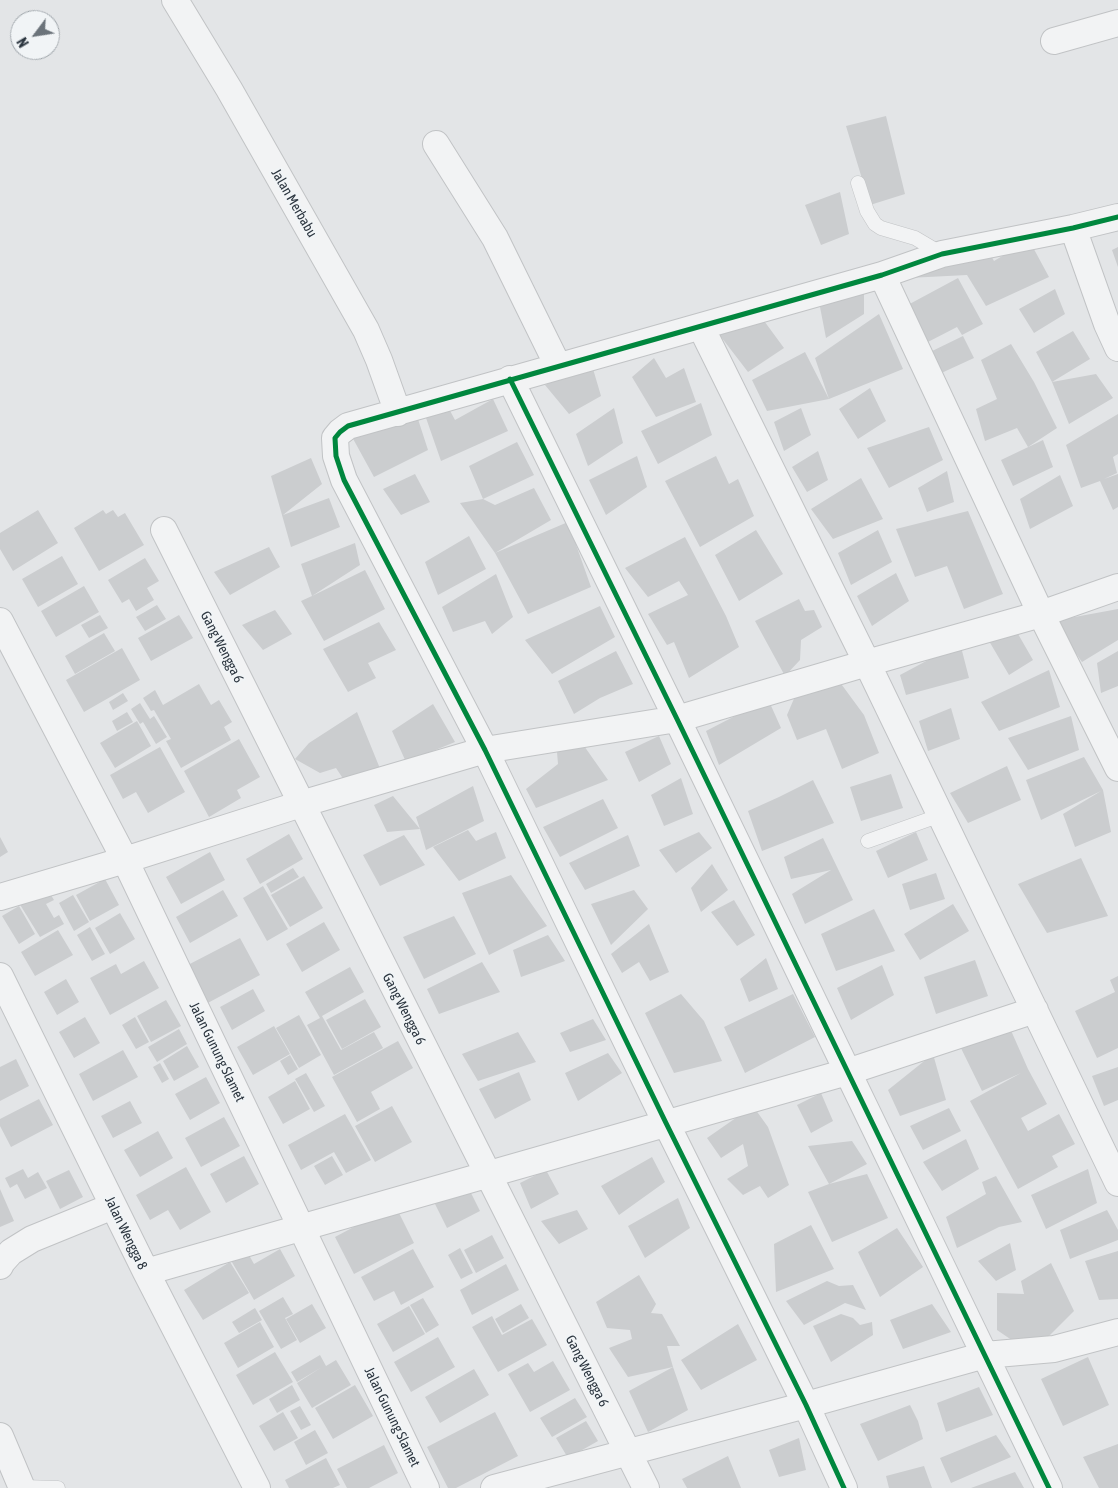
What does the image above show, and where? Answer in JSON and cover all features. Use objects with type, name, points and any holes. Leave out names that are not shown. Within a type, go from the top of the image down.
[{"type":"street","name":"Jalan Merbabu","points":[[175,0],[229,89],[366,330],[398,413]]},
{"type":"street","points":[[1054,41],[1118,23]]},
{"type":"street","points":[[436,144],[495,238],[558,366]]},
{"type":"street","points":[[844,1488],[806,1405],[666,1123],[485,750],[344,480],[336,456],[335,438],[348,426],[882,276],[942,254],[1073,228],[1118,217]]},
{"type":"street","points":[[1073,228],[1107,324],[1118,348]]},
{"type":"street","points":[[882,276],[1041,614],[1118,768]]},
{"type":"street","points":[[701,327],[867,663],[1035,1010],[1076,1112],[1115,1167]]},
{"type":"street","points":[[510,379],[677,719],[1049,1488]]},
{"type":"street","name":"Gang Wengga 6","points":[[164,530],[646,1488]]},
{"type":"street","points":[[0,897],[125,860],[301,804],[485,750],[677,719],[1041,614],[1118,587]]},
{"type":"street","name":"Jalan Gunung Slamet","points":[[0,620],[125,860],[426,1488]]},
{"type":"street","name":"Jalan Wengga 8","points":[[0,976],[146,1272],[257,1488]]},
{"type":"street","points":[[146,1272],[847,1072],[1035,1010]]},
{"type":"street","points":[[0,1266],[11,1252],[32,1239],[113,1206]]},
{"type":"street","points":[[494,1488],[985,1355],[1054,1349],[1118,1332]]},
{"type":"street","points":[[0,1436],[22,1487]]},
{"type":"lane","points":[[858,183],[867,211],[875,224],[881,228],[915,238],[942,254]]},
{"type":"lane","points":[[868,842],[941,815]]},
{"type":"lane","points":[[22,1487],[58,1488]]},
{"type":"building","points":[[886,116],[905,194],[870,205],[846,126]]},
{"type":"building","points":[[840,192],[849,234],[821,245],[805,205]]},
{"type":"building","points":[[1029,240],[1049,277],[986,306],[967,275],[908,278],[986,246],[994,261]]},
{"type":"building","points":[[1118,247],[1118,267],[1112,250]]},
{"type":"building","points":[[958,278],[983,324],[962,335],[957,327],[924,344],[904,307]]},
{"type":"building","points":[[864,284],[864,314],[826,338],[820,307]]},
{"type":"building","points":[[1055,289],[1065,314],[1034,333],[1019,309]]},
{"type":"building","points":[[759,314],[784,348],[748,372],[715,329]]},
{"type":"building","points":[[879,314],[903,369],[829,399],[815,358]]},
{"type":"building","points":[[1073,331],[1090,359],[1052,382],[1036,352]]},
{"type":"building","points":[[963,336],[974,358],[937,375],[926,354]]},
{"type":"building","points":[[1011,344],[1034,382],[1057,428],[1028,447],[1017,428],[985,441],[976,409],[997,399],[981,360]]},
{"type":"building","points":[[805,352],[829,399],[767,411],[752,380]]},
{"type":"building","points":[[654,358],[666,378],[684,368],[696,402],[656,417],[632,377]]},
{"type":"building","points":[[591,362],[601,396],[569,414],[545,385]]},
{"type":"building","points":[[1096,374],[1113,398],[1069,424],[1052,382]]},
{"type":"building","points":[[870,388],[886,421],[858,439],[839,409]]},
{"type":"building","points":[[493,399],[508,431],[441,461],[425,415],[448,407],[455,420]]},
{"type":"building","points":[[701,403],[712,435],[658,464],[641,431]]},
{"type":"building","points":[[614,408],[623,443],[588,466],[576,434]]},
{"type":"building","points":[[801,408],[811,435],[784,451],[774,422]]},
{"type":"building","points":[[416,413],[428,450],[374,477],[351,435]]},
{"type":"building","points":[[1118,414],[1118,454],[1113,457],[1117,473],[1104,479],[1118,474],[1118,507],[1113,510],[1100,481],[1081,488],[1066,445]]},
{"type":"building","points":[[929,427],[943,460],[889,488],[867,448]]},
{"type":"building","points":[[1043,440],[1053,467],[1013,486],[1001,460]]},
{"type":"building","points":[[517,442],[534,475],[483,499],[469,466]]},
{"type":"building","points":[[818,451],[828,480],[807,492],[792,467]]},
{"type":"building","points":[[637,456],[647,487],[606,515],[589,480]]},
{"type":"building","points":[[716,456],[729,484],[738,479],[754,516],[700,547],[665,481]]},
{"type":"building","points":[[311,458],[322,484],[283,515],[329,498],[340,527],[291,547],[271,476]]},
{"type":"building","points":[[947,471],[954,502],[927,512],[918,488]]},
{"type":"building","points":[[415,474],[430,502],[401,515],[383,489]]},
{"type":"building","points":[[1060,475],[1073,506],[1030,529],[1020,499]]},
{"type":"building","points":[[861,478],[883,519],[833,539],[811,509]]},
{"type":"building","points":[[534,488],[551,520],[495,553],[460,503],[483,499],[495,505]]},
{"type":"building","points":[[38,510],[58,543],[13,571],[0,549],[0,533]]},
{"type":"building","points":[[103,510],[106,514],[113,510],[118,517],[125,513],[144,545],[99,571],[74,528]]},
{"type":"building","points":[[968,511],[1003,594],[964,609],[947,566],[915,577],[896,529]]},
{"type":"building","points":[[568,522],[591,587],[528,614],[495,553]]},
{"type":"building","points":[[756,530],[783,574],[739,601],[715,555]]},
{"type":"building","points":[[878,530],[892,562],[851,585],[838,553]]},
{"type":"building","points":[[469,536],[486,569],[438,595],[425,562]]},
{"type":"building","points":[[685,537],[726,616],[739,647],[689,678],[674,642],[667,645],[648,614],[688,595],[679,581],[648,597],[625,568]]},
{"type":"building","points":[[355,543],[360,565],[312,596],[301,564]]},
{"type":"building","points":[[269,547],[280,567],[230,595],[214,572]]},
{"type":"building","points":[[62,556],[78,584],[38,607],[22,579]]},
{"type":"building","points":[[145,558],[159,581],[147,588],[154,600],[136,611],[129,599],[122,603],[108,580]]},
{"type":"building","points":[[365,570],[385,609],[324,641],[301,601]]},
{"type":"building","points":[[896,573],[909,601],[872,626],[857,596]]},
{"type":"building","points":[[496,574],[513,617],[492,634],[485,621],[453,632],[442,607]]},
{"type":"building","points":[[84,586],[99,612],[56,637],[41,611]]},
{"type":"building","points":[[799,599],[805,611],[814,610],[822,627],[801,640],[800,660],[785,676],[755,621]]},
{"type":"building","points":[[157,605],[166,619],[145,631],[136,617]]},
{"type":"building","points":[[600,606],[615,637],[552,674],[525,640]]},
{"type":"building","points":[[1118,609],[1118,640],[1082,662],[1053,621]]},
{"type":"building","points":[[275,610],[292,634],[263,650],[242,625]]},
{"type":"building","points":[[100,615],[108,628],[89,638],[81,625]]},
{"type":"building","points":[[179,615],[193,638],[151,661],[138,638]]},
{"type":"building","points":[[379,622],[396,650],[368,663],[376,678],[348,692],[323,649]]},
{"type":"building","points":[[1014,627],[1033,660],[1009,675],[989,641]]},
{"type":"building","points":[[104,633],[115,651],[75,674],[65,656]]},
{"type":"building","points":[[960,643],[969,678],[906,695],[900,675]]},
{"type":"building","points":[[122,648],[140,680],[84,712],[66,680]]},
{"type":"building","points":[[616,651],[633,684],[600,698],[574,714],[558,681]]},
{"type":"building","points":[[1118,651],[1118,686],[1101,693],[1097,663]]},
{"type":"building","points":[[1049,670],[1060,707],[999,731],[981,702]]},
{"type":"building","points":[[839,681],[864,715],[879,753],[842,769],[826,729],[797,740],[787,715],[796,694]]},
{"type":"building","points":[[199,684],[211,705],[219,700],[232,722],[224,727],[231,740],[181,768],[166,741],[171,739],[154,710],[151,711],[143,698],[155,690],[163,705]]},
{"type":"building","points":[[123,693],[128,701],[113,710],[109,702]]},
{"type":"building","points":[[768,699],[781,728],[719,765],[706,731]]},
{"type":"building","points":[[140,703],[150,719],[154,716],[167,737],[156,744],[143,722],[140,724],[131,709]]},
{"type":"building","points":[[433,704],[455,742],[406,762],[392,731]]},
{"type":"building","points":[[951,708],[960,739],[928,751],[919,721]]},
{"type":"building","points":[[127,712],[133,722],[117,731],[112,721]]},
{"type":"building","points":[[357,712],[381,771],[346,783],[336,768],[320,773],[295,759],[309,743]]},
{"type":"building","points":[[1071,716],[1079,750],[1028,770],[1008,738]]},
{"type":"building","points":[[137,721],[151,746],[115,768],[100,743]]},
{"type":"building","points":[[659,736],[671,764],[639,782],[625,752]]},
{"type":"building","points":[[239,739],[260,777],[237,790],[241,798],[209,817],[184,771]]},
{"type":"building","points":[[582,743],[608,780],[536,808],[526,789],[558,764],[557,752]]},
{"type":"building","points":[[160,747],[185,792],[148,813],[136,792],[123,799],[110,775]]},
{"type":"building","points":[[1084,757],[1103,790],[1111,832],[1075,847],[1063,814],[1101,791],[1041,820],[1026,780]]},
{"type":"building","points":[[1007,766],[1021,800],[968,823],[950,793]]},
{"type":"building","points":[[891,774],[903,808],[861,821],[850,787]]},
{"type":"building","points":[[681,778],[693,814],[664,826],[651,795]]},
{"type":"building","points":[[813,780],[834,823],[762,851],[748,811]]},
{"type":"building","points":[[473,786],[484,821],[426,850],[416,817]]},
{"type":"building","points":[[393,796],[420,829],[387,832],[374,805]]},
{"type":"building","points":[[603,799],[618,828],[560,857],[543,827]]},
{"type":"building","points":[[468,830],[476,841],[496,832],[506,858],[459,881],[433,847]]},
{"type":"building","points":[[699,832],[712,848],[676,873],[659,850]]},
{"type":"building","points":[[916,832],[928,860],[888,878],[876,851]]},
{"type":"building","points":[[289,834],[303,859],[260,884],[246,859]]},
{"type":"building","points":[[404,835],[425,865],[380,886],[363,855]]},
{"type":"building","points":[[628,835],[640,866],[585,890],[569,863]]},
{"type":"building","points":[[0,837],[8,852],[0,857]]},
{"type":"building","points":[[823,838],[853,900],[805,924],[792,894],[831,870],[791,879],[784,857]]},
{"type":"building","points":[[210,852],[225,880],[181,904],[166,877]]},
{"type":"building","points":[[1081,858],[1108,916],[1047,933],[1018,884]]},
{"type":"building","points":[[712,864],[728,890],[701,912],[691,888]]},
{"type":"building","points":[[293,868],[299,877],[271,893],[266,884]]},
{"type":"building","points":[[936,873],[945,899],[910,910],[902,884]]},
{"type":"building","points":[[511,875],[547,926],[489,955],[462,893]]},
{"type":"building","points":[[304,876],[323,908],[290,927],[271,895]]},
{"type":"building","points":[[105,879],[119,905],[90,921],[76,895]]},
{"type":"building","points":[[263,886],[288,929],[267,941],[243,898]]},
{"type":"building","points":[[46,887],[54,900],[46,904],[54,918],[59,915],[64,924],[40,937],[19,903]]},
{"type":"building","points":[[223,890],[238,916],[190,943],[176,917]]},
{"type":"building","points":[[634,890],[648,909],[611,945],[591,904]]},
{"type":"building","points":[[73,895],[89,922],[74,931],[59,903]]},
{"type":"building","points":[[734,900],[755,935],[737,946],[711,912]]},
{"type":"building","points":[[953,904],[969,931],[920,960],[904,934]]},
{"type":"building","points":[[19,906],[35,934],[19,944],[2,916]]},
{"type":"building","points":[[874,909],[895,951],[836,971],[821,934]]},
{"type":"building","points":[[120,913],[135,939],[110,954],[95,928]]},
{"type":"building","points":[[454,916],[476,954],[424,979],[403,937]]},
{"type":"building","points":[[324,922],[340,950],[302,972],[286,944]]},
{"type":"building","points":[[649,924],[669,972],[650,981],[639,962],[622,973],[611,954]]},
{"type":"building","points":[[90,927],[105,954],[92,961],[77,935]]},
{"type":"building","points":[[58,930],[73,955],[35,976],[21,952]]},
{"type":"building","points":[[548,935],[565,961],[521,977],[513,950]]},
{"type":"building","points":[[240,938],[260,975],[204,1005],[184,967]]},
{"type":"building","points":[[766,958],[778,989],[749,1002],[740,979]]},
{"type":"building","points":[[975,960],[988,996],[936,1014],[924,977]]},
{"type":"building","points":[[144,961],[159,988],[110,1015],[90,978],[116,964],[121,974]]},
{"type":"building","points":[[482,962],[500,992],[439,1014],[427,989]]},
{"type":"building","points":[[882,965],[894,995],[851,1020],[837,988]]},
{"type":"building","points":[[350,967],[364,992],[322,1016],[341,1050],[374,1032],[383,1048],[334,1075],[307,1025],[320,1018],[305,992]]},
{"type":"building","points":[[1118,976],[1118,1048],[1097,1058],[1075,1011],[1115,992],[1110,980]]},
{"type":"building","points":[[66,979],[79,1002],[57,1015],[44,992]]},
{"type":"building","points":[[253,989],[265,1011],[232,1030],[220,1007]]},
{"type":"building","points":[[681,994],[704,1021],[722,1061],[674,1073],[645,1013]]},
{"type":"building","points":[[793,994],[815,1037],[745,1073],[724,1027]]},
{"type":"building","points":[[365,999],[381,1027],[342,1049],[326,1020]]},
{"type":"building","points":[[166,1000],[181,1026],[151,1042],[137,1016]]},
{"type":"building","points":[[299,1015],[321,1055],[299,1068],[276,1028]]},
{"type":"building","points":[[85,1017],[100,1043],[74,1058],[59,1032]]},
{"type":"building","points":[[135,1017],[149,1042],[136,1049],[122,1025]]},
{"type":"building","points":[[593,1019],[606,1040],[570,1052],[560,1033]]},
{"type":"building","points":[[274,1026],[290,1054],[253,1075],[237,1047]]},
{"type":"building","points":[[1009,1026],[1028,1069],[1047,1104],[1021,1118],[1028,1131],[1059,1114],[1075,1144],[1052,1156],[1058,1167],[1018,1189],[970,1101],[1021,1073],[982,1091],[957,1040]]},
{"type":"building","points":[[179,1029],[187,1044],[157,1062],[148,1047]]},
{"type":"building","points":[[518,1032],[536,1062],[478,1081],[462,1054]]},
{"type":"building","points":[[398,1041],[413,1068],[371,1092],[380,1109],[357,1122],[332,1077]]},
{"type":"building","points":[[187,1046],[199,1067],[174,1081],[163,1061]]},
{"type":"building","points":[[123,1050],[138,1077],[93,1101],[79,1074]]},
{"type":"building","points":[[608,1053],[622,1073],[578,1101],[565,1073]]},
{"type":"building","points":[[933,1054],[946,1100],[900,1116],[888,1090]]},
{"type":"building","points":[[290,1055],[298,1069],[288,1075],[280,1061]]},
{"type":"building","points":[[16,1059],[29,1086],[0,1101],[0,1067]]},
{"type":"building","points":[[160,1063],[169,1079],[162,1083],[153,1067]]},
{"type":"building","points":[[1118,1067],[1118,1100],[1104,1106],[1092,1076]]},
{"type":"building","points":[[519,1072],[531,1100],[495,1119],[479,1089]]},
{"type":"building","points":[[306,1073],[325,1106],[314,1112],[295,1079]]},
{"type":"building","points":[[206,1077],[220,1103],[190,1120],[175,1094]]},
{"type":"building","points":[[295,1081],[310,1109],[283,1124],[268,1097]]},
{"type":"building","points":[[821,1093],[833,1121],[811,1133],[797,1105]]},
{"type":"building","points":[[39,1099],[53,1125],[11,1147],[0,1126],[0,1119]]},
{"type":"building","points":[[130,1101],[142,1123],[113,1138],[101,1116]]},
{"type":"building","points":[[392,1106],[412,1142],[375,1162],[355,1126]]},
{"type":"building","points":[[753,1106],[768,1127],[789,1185],[768,1198],[760,1186],[743,1195],[727,1179],[748,1166],[743,1144],[721,1158],[707,1138]]},
{"type":"building","points":[[949,1108],[961,1131],[923,1150],[910,1126]]},
{"type":"building","points":[[345,1114],[371,1160],[346,1173],[334,1152],[301,1170],[288,1145]]},
{"type":"building","points":[[224,1117],[240,1146],[201,1167],[185,1138]]},
{"type":"building","points":[[158,1131],[173,1158],[140,1177],[124,1150]]},
{"type":"building","points":[[966,1139],[979,1169],[942,1191],[923,1162]]},
{"type":"building","points":[[852,1141],[867,1164],[829,1184],[808,1146]]},
{"type":"building","points":[[244,1156],[259,1184],[226,1203],[210,1174]]},
{"type":"building","points":[[332,1156],[343,1175],[325,1185],[314,1166]]},
{"type":"building","points":[[652,1157],[665,1182],[619,1215],[601,1186]]},
{"type":"building","points":[[186,1167],[211,1212],[180,1230],[168,1210],[150,1220],[136,1195]]},
{"type":"building","points":[[23,1169],[28,1178],[38,1172],[47,1188],[25,1199],[17,1184],[10,1188],[5,1178]]},
{"type":"building","points":[[1088,1169],[1097,1203],[1046,1229],[1031,1195]]},
{"type":"building","points":[[69,1170],[83,1197],[60,1209],[46,1181]]},
{"type":"building","points":[[546,1170],[559,1194],[531,1209],[520,1183]]},
{"type":"building","points":[[867,1174],[888,1218],[832,1242],[808,1192],[829,1184]]},
{"type":"building","points":[[996,1176],[1022,1222],[999,1227],[957,1248],[946,1217],[986,1194],[982,1182]]},
{"type":"building","points":[[468,1187],[480,1211],[447,1228],[435,1204]]},
{"type":"building","points":[[0,1189],[14,1221],[0,1227]]},
{"type":"building","points":[[678,1198],[690,1228],[645,1258],[628,1226]]},
{"type":"building","points":[[395,1205],[414,1243],[354,1274],[335,1237]]},
{"type":"building","points":[[577,1210],[588,1229],[559,1244],[541,1221]]},
{"type":"building","points":[[1107,1210],[1118,1230],[1118,1240],[1070,1259],[1060,1230]]},
{"type":"building","points":[[811,1225],[834,1269],[776,1292],[774,1244]]},
{"type":"building","points":[[897,1228],[923,1267],[880,1297],[858,1252]]},
{"type":"building","points":[[492,1235],[504,1258],[476,1273],[464,1250]]},
{"type":"building","points":[[1010,1243],[1016,1270],[996,1281],[978,1261]]},
{"type":"building","points":[[245,1248],[254,1264],[280,1249],[295,1276],[254,1300],[229,1257]]},
{"type":"building","points":[[460,1248],[473,1273],[461,1279],[448,1255]]},
{"type":"building","points":[[413,1249],[434,1287],[401,1305],[394,1291],[374,1301],[361,1277]]},
{"type":"building","points":[[1118,1251],[1118,1299],[1099,1300],[1085,1261]]},
{"type":"building","points":[[230,1262],[249,1293],[203,1320],[184,1290]]},
{"type":"building","points":[[1051,1263],[1074,1311],[1049,1336],[1019,1345],[997,1330],[997,1293],[1024,1294],[1021,1281]]},
{"type":"building","points":[[506,1264],[519,1290],[472,1315],[460,1290]]},
{"type":"building","points":[[639,1275],[656,1304],[651,1313],[662,1314],[680,1346],[667,1346],[673,1367],[628,1377],[609,1348],[632,1339],[630,1330],[607,1328],[596,1302]]},
{"type":"building","points":[[827,1281],[839,1286],[853,1285],[866,1310],[845,1303],[804,1325],[786,1301]]},
{"type":"building","points":[[283,1297],[293,1314],[285,1318],[297,1340],[281,1349],[259,1311]]},
{"type":"building","points":[[423,1298],[439,1325],[426,1333],[410,1305]]},
{"type":"building","points":[[312,1304],[326,1328],[300,1343],[286,1319]]},
{"type":"building","points":[[521,1304],[529,1318],[503,1333],[495,1319]]},
{"type":"building","points":[[932,1304],[951,1332],[903,1349],[890,1320]]},
{"type":"building","points":[[409,1306],[425,1334],[393,1352],[377,1324]]},
{"type":"building","points":[[255,1308],[262,1320],[239,1333],[232,1322]]},
{"type":"building","points":[[841,1314],[853,1318],[860,1325],[872,1322],[873,1335],[831,1362],[813,1326]]},
{"type":"building","points":[[492,1316],[502,1335],[532,1319],[547,1345],[498,1372],[472,1327]]},
{"type":"building","points":[[260,1322],[274,1347],[238,1368],[224,1343]]},
{"type":"building","points":[[738,1324],[757,1360],[701,1390],[681,1360]]},
{"type":"building","points":[[438,1337],[455,1367],[411,1392],[394,1362]]},
{"type":"building","points":[[275,1352],[293,1382],[253,1405],[236,1375]]},
{"type":"building","points":[[320,1355],[326,1366],[336,1360],[351,1385],[312,1408],[297,1383],[322,1367],[297,1382],[291,1372]]},
{"type":"building","points":[[1088,1357],[1109,1405],[1063,1426],[1041,1379]]},
{"type":"building","points":[[553,1361],[570,1390],[530,1412],[508,1374],[528,1363],[534,1372]]},
{"type":"building","points":[[673,1367],[688,1410],[648,1432],[629,1391]]},
{"type":"building","points":[[474,1369],[489,1395],[440,1423],[425,1397]]},
{"type":"building","points":[[292,1385],[300,1400],[277,1413],[269,1399]]},
{"type":"building","points":[[355,1385],[373,1416],[333,1439],[315,1408]]},
{"type":"building","points":[[979,1387],[993,1415],[946,1432],[937,1403]]},
{"type":"building","points":[[575,1398],[587,1417],[552,1437],[540,1418]]},
{"type":"building","points":[[910,1405],[918,1421],[923,1439],[878,1461],[860,1424]]},
{"type":"building","points":[[300,1406],[311,1425],[301,1430],[290,1411]]},
{"type":"building","points":[[283,1412],[298,1438],[274,1451],[259,1426]]},
{"type":"building","points":[[495,1412],[518,1456],[456,1488],[448,1488],[427,1447]]},
{"type":"building","points":[[586,1421],[598,1441],[568,1458],[556,1438]]},
{"type":"building","points":[[315,1430],[328,1453],[306,1465],[294,1442]]},
{"type":"building","points":[[996,1435],[1011,1457],[951,1483],[940,1458]]},
{"type":"building","points":[[799,1438],[806,1470],[779,1477],[769,1450]]},
{"type":"building","points":[[1118,1444],[1118,1488],[1099,1488],[1083,1457]]},
{"type":"building","points":[[384,1445],[398,1473],[369,1488],[347,1488],[337,1469]]},
{"type":"building","points":[[728,1456],[741,1488],[687,1488],[682,1479]]},
{"type":"building","points":[[326,1458],[340,1485],[333,1488],[289,1488],[285,1480]]},
{"type":"building","points":[[924,1466],[932,1488],[889,1488],[886,1476]]},
{"type":"building","points":[[1015,1472],[1024,1488],[971,1488]]},
{"type":"cycle path","points":[[844,1488],[806,1405],[666,1123],[485,750],[344,480],[336,456],[335,438],[348,426],[882,275],[942,254],[1073,228],[1118,217]]},
{"type":"cycle path","points":[[510,379],[677,719],[1049,1488]]}]
